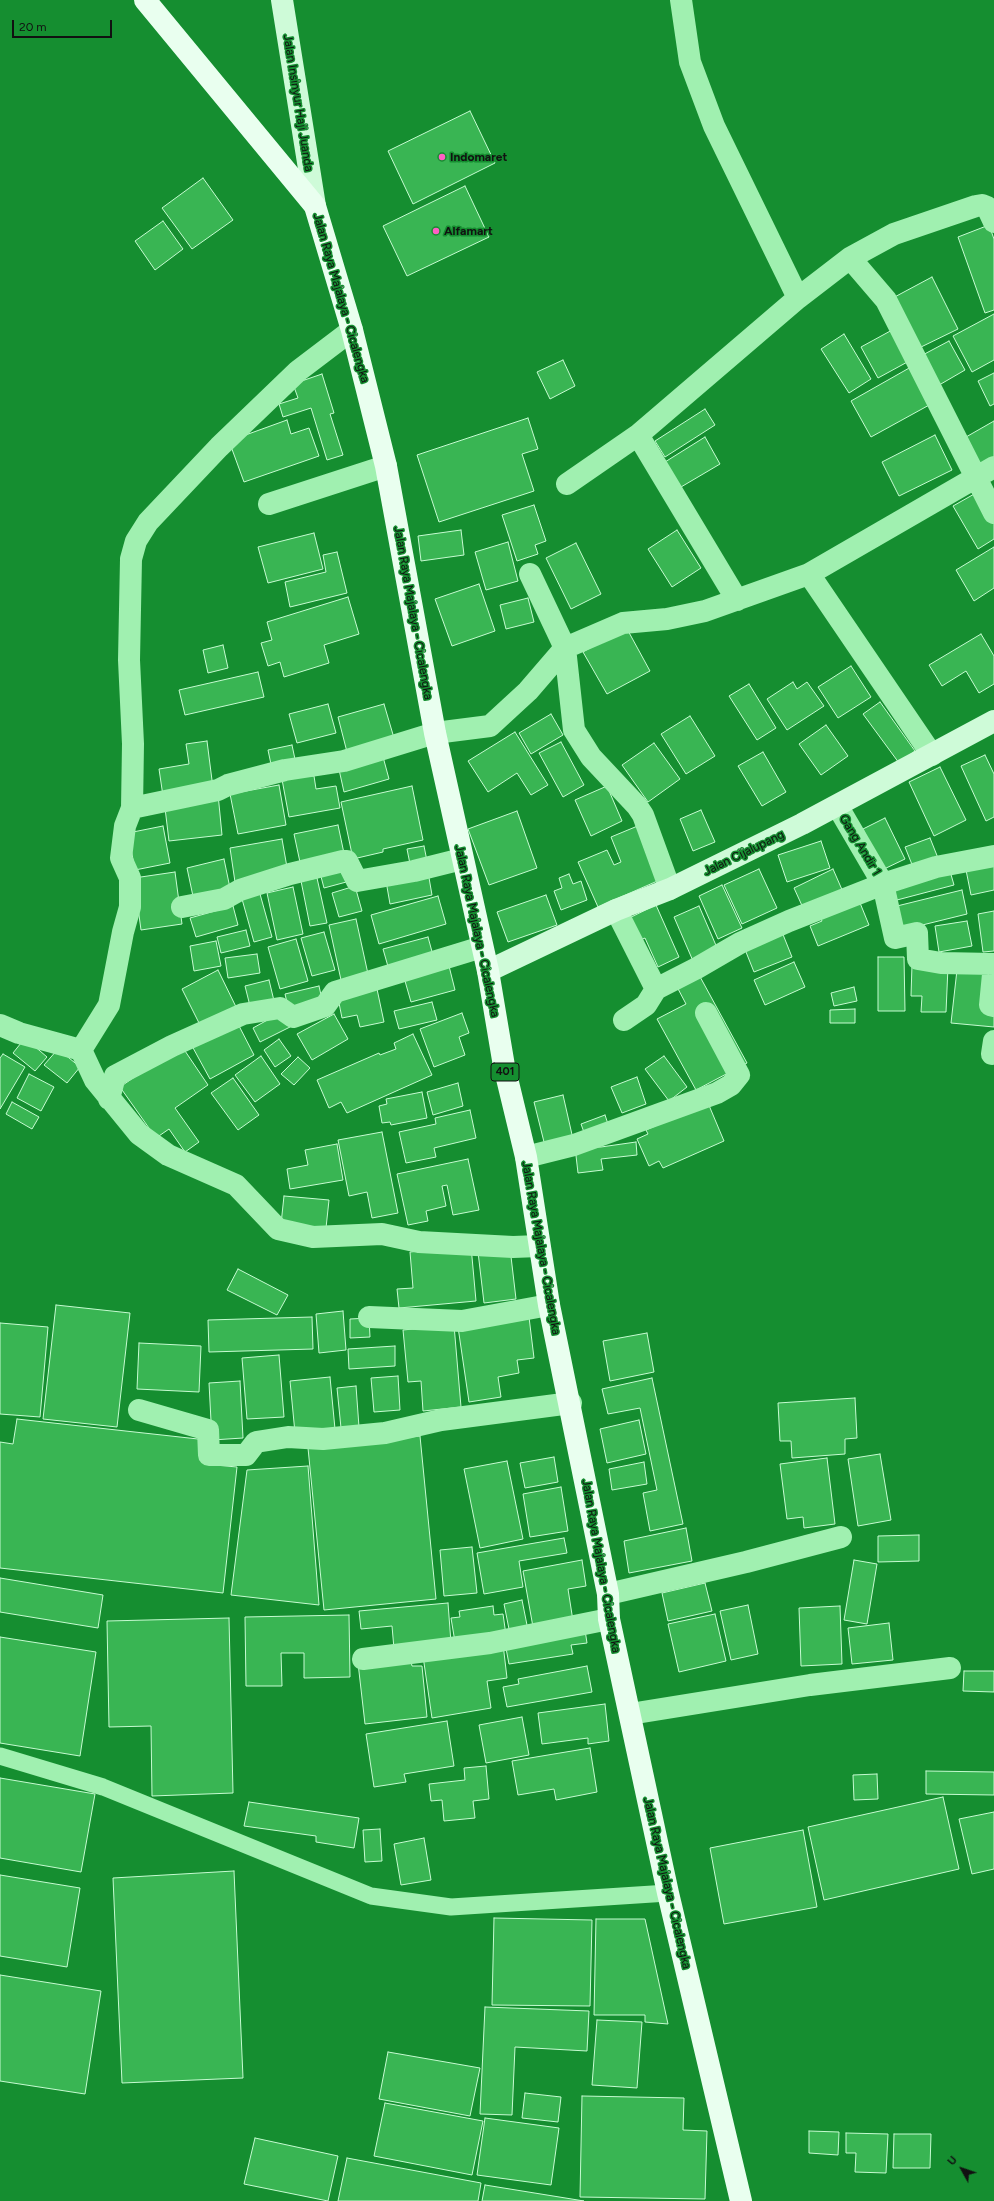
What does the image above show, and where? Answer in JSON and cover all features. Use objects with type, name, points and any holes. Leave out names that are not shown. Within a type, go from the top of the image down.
[{"type":"main road","name":"Jalan Raya Majalaya - Cicalengka","points":[[145,0],[315,206],[352,330],[386,466],[435,733],[488,971],[504,1066],[526,1156],[549,1305],[571,1403],[608,1594],[609,1619],[668,1893],[741,2201]]},
{"type":"street","name":"Jalan Insinyur Haji Juanda","points":[[282,0],[315,206]]},
{"type":"street","points":[[681,0],[690,62],[714,126],[798,298]]},
{"type":"street","points":[[567,484],[638,435],[798,298],[850,258],[894,234],[976,206],[982,205],[987,207],[994,222]]},
{"type":"street","points":[[850,258],[886,300],[985,472],[994,513]]},
{"type":"street","points":[[81,1050],[108,1006],[122,932],[130,907],[130,878],[121,858],[126,826],[132,808],[133,744],[130,652],[132,559],[136,541],[148,522],[219,447],[298,371],[352,330]]},
{"type":"street","points":[[638,435],[737,600]]},
{"type":"street","points":[[269,504],[386,466]]},
{"type":"street","points":[[132,808],[218,790],[228,785],[285,770],[344,760],[435,733],[490,726],[528,691],[565,648],[623,623],[667,619],[705,611],[809,574],[985,472]]},
{"type":"street","points":[[530,574],[565,648],[574,730],[591,757],[637,806],[643,815],[670,889]]},
{"type":"street","points":[[809,574],[932,755]]},
{"type":"street","name":"Jalan Cijalupang","points":[[488,971],[616,910],[670,889],[838,807],[994,721]]},
{"type":"street","name":"Gang Andir 1","points":[[838,807],[883,884],[895,938],[917,933],[918,959],[941,963],[994,964]]},
{"type":"street","points":[[624,1020],[646,1005],[656,989],[697,968],[740,943],[883,884],[936,867],[994,856]]},
{"type":"street","points":[[182,906],[224,898],[240,890],[290,874],[343,861],[347,861],[357,881],[414,871],[462,858]]},
{"type":"street","points":[[616,910],[656,989]]},
{"type":"street","points":[[109,1100],[115,1076],[172,1046],[243,1014],[280,1008],[293,1017],[325,1006],[335,992],[482,947]]},
{"type":"street","points":[[994,964],[990,1005],[994,1006]]},
{"type":"street","points":[[526,1156],[574,1145],[703,1098],[730,1085],[739,1075],[706,1013]]},
{"type":"street","points":[[0,1025],[19,1033],[81,1050],[95,1080],[109,1100],[139,1134],[168,1155],[236,1185],[278,1229],[313,1237],[382,1234],[419,1242],[512,1248],[539,1246]]},
{"type":"street","points":[[369,1317],[462,1321],[549,1305]]},
{"type":"street","points":[[139,1410],[208,1430],[209,1455],[246,1454],[256,1442],[288,1437],[323,1439],[385,1433],[441,1420],[571,1403]]},
{"type":"street","points":[[608,1594],[746,1562],[841,1537]]},
{"type":"street","points":[[363,1659],[490,1643],[609,1619]]},
{"type":"street","points":[[630,1714],[810,1684],[950,1668]]},
{"type":"lane","points":[[0,1756],[103,1788],[371,1896],[451,1907],[668,1893]]},
{"type":"building","name":"Indomaret","points":[[470,111],[495,163],[413,204],[388,151]]},
{"type":"building","points":[[203,178],[233,220],[192,249],[162,208]]},
{"type":"building","name":"Alfamart","points":[[465,186],[489,237],[407,276],[383,226]]},
{"type":"building","points":[[163,221],[183,249],[155,270],[135,241]]},
{"type":"building","points":[[989,225],[994,239],[994,310],[985,313],[958,237]]},
{"type":"building","points":[[932,277],[958,329],[919,348],[889,300]]},
{"type":"building","points":[[994,314],[994,360],[972,372],[953,336]]},
{"type":"building","points":[[894,329],[911,360],[878,378],[861,347]]},
{"type":"building","points":[[844,334],[871,379],[849,393],[821,349]]},
{"type":"building","points":[[949,341],[965,370],[934,388],[917,358]]},
{"type":"building","points":[[563,360],[575,386],[550,399],[537,372]]},
{"type":"building","points":[[911,367],[931,404],[871,437],[851,401]]},
{"type":"building","points":[[994,373],[994,404],[990,406],[978,381]]},
{"type":"building","points":[[322,374],[334,413],[330,414],[343,455],[327,460],[311,408],[283,417],[279,404],[298,398],[293,384]]},
{"type":"building","points":[[705,409],[715,425],[665,457],[655,441]]},
{"type":"building","points":[[528,418],[538,449],[522,454],[534,491],[439,522],[417,455]]},
{"type":"building","points":[[287,420],[291,434],[309,428],[319,456],[244,482],[229,441]]},
{"type":"building","points":[[994,421],[994,459],[976,470],[959,441]]},
{"type":"building","points":[[935,435],[952,470],[899,496],[882,462]]},
{"type":"building","points":[[705,437],[720,464],[681,487],[665,462]]},
{"type":"building","points":[[976,493],[994,524],[994,539],[978,549],[953,506]]},
{"type":"building","points":[[534,505],[546,541],[535,545],[538,554],[517,561],[502,515]]},
{"type":"building","points":[[461,530],[464,555],[421,561],[418,536]]},
{"type":"building","points":[[677,530],[701,568],[672,587],[648,549]]},
{"type":"building","points":[[314,533],[323,569],[268,583],[258,547]]},
{"type":"building","points":[[508,542],[518,581],[486,590],[475,552]]},
{"type":"building","points":[[576,543],[601,594],[571,609],[546,558]]},
{"type":"building","points":[[994,547],[994,588],[974,601],[956,570]]},
{"type":"building","points":[[337,552],[347,593],[290,607],[285,582],[326,572],[323,555]]},
{"type":"building","points":[[479,584],[495,631],[452,646],[435,599]]},
{"type":"building","points":[[348,597],[359,634],[324,645],[329,663],[284,677],[280,662],[268,666],[261,643],[272,640],[267,622]]},
{"type":"building","points":[[528,598],[534,622],[506,629],[500,605]]},
{"type":"building","points":[[626,627],[650,671],[607,694],[583,652]]},
{"type":"building","points":[[981,634],[994,656],[994,684],[979,693],[966,671],[942,686],[929,665]]},
{"type":"building","points":[[223,645],[228,668],[208,673],[203,650]]},
{"type":"building","points":[[851,666],[871,697],[838,718],[818,687]]},
{"type":"building","points":[[258,672],[264,697],[185,715],[179,690]]},
{"type":"building","points":[[793,682],[797,689],[807,682],[824,706],[787,730],[767,699]]},
{"type":"building","points":[[749,684],[776,728],[757,740],[729,696]]},
{"type":"building","points":[[880,702],[915,751],[899,763],[863,714]]},
{"type":"building","points":[[328,704],[336,733],[297,743],[289,714]]},
{"type":"building","points":[[384,704],[394,738],[347,752],[338,717]]},
{"type":"building","points":[[551,714],[563,735],[531,754],[519,733]]},
{"type":"building","points":[[690,716],[715,756],[686,774],[661,734]]},
{"type":"building","points":[[826,725],[848,756],[821,775],[799,744]]},
{"type":"building","points":[[515,732],[548,785],[531,795],[517,773],[488,792],[468,761]]},
{"type":"building","points":[[207,741],[213,788],[163,796],[159,769],[189,764],[186,744]]},
{"type":"building","points":[[561,742],[584,785],[563,797],[539,753]]},
{"type":"building","points":[[654,743],[680,779],[648,802],[622,765]]},
{"type":"building","points":[[292,745],[296,764],[272,769],[268,750]]},
{"type":"building","points":[[763,752],[786,792],[762,806],[738,766]]},
{"type":"building","points":[[382,753],[389,779],[344,792],[338,765]]},
{"type":"building","points":[[985,755],[994,774],[994,817],[986,821],[961,766]]},
{"type":"building","points":[[940,767],[966,820],[934,836],[909,782]]},
{"type":"building","points":[[281,774],[314,776],[316,789],[336,786],[340,808],[289,817]]},
{"type":"building","points":[[279,785],[286,825],[238,834],[230,794]]},
{"type":"building","points":[[412,786],[423,840],[383,849],[383,852],[353,859],[341,802]]},
{"type":"building","points":[[607,786],[622,821],[591,836],[575,800]]},
{"type":"building","points":[[218,794],[222,835],[169,841],[165,808]]},
{"type":"building","points":[[701,810],[715,842],[693,851],[680,819]]},
{"type":"building","points":[[517,811],[537,868],[489,885],[468,829]]},
{"type":"building","points":[[885,818],[905,859],[882,870],[863,829]]},
{"type":"building","points":[[338,825],[345,858],[301,867],[294,834]]},
{"type":"building","points":[[640,825],[662,879],[598,907],[578,862],[607,850],[614,865],[621,862],[611,837]]},
{"type":"building","points":[[163,826],[170,863],[135,870],[128,833]]},
{"type":"building","points":[[930,838],[938,858],[913,867],[905,847]]},
{"type":"building","points":[[282,839],[288,873],[235,882],[230,848]]},
{"type":"building","points":[[821,841],[830,868],[787,882],[778,855]]},
{"type":"building","points":[[424,846],[428,866],[411,869],[407,849]]},
{"type":"building","points":[[224,859],[231,893],[194,901],[187,868]]},
{"type":"building","points":[[345,862],[350,881],[324,888],[319,869]]},
{"type":"building","points":[[994,864],[994,890],[971,895],[966,870]]},
{"type":"building","points":[[759,869],[777,908],[742,924],[724,885]]},
{"type":"building","points":[[833,869],[843,892],[804,910],[794,888]]},
{"type":"building","points":[[950,871],[954,885],[897,900],[893,886]]},
{"type":"building","points":[[175,872],[182,924],[141,930],[134,878]]},
{"type":"building","points":[[428,872],[432,895],[390,904],[386,881]]},
{"type":"building","points":[[569,874],[573,884],[581,881],[587,900],[561,910],[554,891],[562,888],[559,878]]},
{"type":"building","points":[[317,878],[327,923],[310,926],[301,881]]},
{"type":"building","points":[[722,885],[742,928],[718,939],[699,896]]},
{"type":"building","points":[[355,886],[362,911],[339,917],[332,893]]},
{"type":"building","points":[[293,887],[303,934],[277,940],[267,893]]},
{"type":"building","points":[[962,890],[967,914],[902,930],[897,906]]},
{"type":"building","points":[[260,894],[272,937],[254,942],[242,899]]},
{"type":"building","points":[[546,895],[557,925],[508,942],[497,912]]},
{"type":"building","points":[[438,896],[446,924],[379,944],[371,915]]},
{"type":"building","points":[[858,898],[869,925],[818,946],[810,926],[822,921],[819,914]]},
{"type":"building","points":[[656,905],[679,957],[658,967],[645,938],[638,941],[627,919]]},
{"type":"building","points":[[233,906],[238,925],[196,937],[190,918]]},
{"type":"building","points":[[699,906],[718,950],[693,961],[674,917]]},
{"type":"building","points":[[994,911],[994,951],[983,952],[978,914]]},
{"type":"building","points":[[356,919],[368,974],[341,980],[329,925]]},
{"type":"building","points":[[967,921],[972,946],[939,952],[935,926]]},
{"type":"building","points":[[246,930],[250,946],[221,953],[217,937]]},
{"type":"building","points":[[324,932],[335,970],[312,976],[301,938]]},
{"type":"building","points":[[782,932],[792,957],[754,972],[744,947]]},
{"type":"building","points":[[428,937],[434,959],[389,970],[383,949]]},
{"type":"building","points":[[296,939],[308,981],[280,989],[268,947]]},
{"type":"building","points":[[216,941],[221,966],[194,971],[190,946]]},
{"type":"building","points":[[257,954],[260,973],[228,978],[225,958]]},
{"type":"building","points":[[878,957],[904,957],[905,1011],[878,1011]]},
{"type":"building","points":[[448,962],[455,990],[411,1002],[403,974]]},
{"type":"building","points":[[794,962],[805,987],[765,1005],[754,980]]},
{"type":"building","points":[[912,965],[948,967],[946,1012],[921,1012],[922,996],[911,996]]},
{"type":"building","points":[[218,970],[239,1013],[203,1031],[182,989]]},
{"type":"building","points":[[957,970],[988,973],[994,1009],[994,1027],[951,1023]]},
{"type":"building","points":[[698,973],[747,1063],[696,1090],[657,1019],[686,1004],[676,985]]},
{"type":"building","points":[[269,980],[275,1005],[251,1010],[245,986]]},
{"type":"building","points":[[319,986],[323,1004],[289,1011],[285,994]]},
{"type":"building","points":[[854,987],[857,1001],[834,1006],[831,993]]},
{"type":"building","points":[[377,989],[384,1022],[360,1027],[357,1015],[342,1018],[338,998]]},
{"type":"building","points":[[432,1002],[437,1020],[399,1029],[394,1011]]},
{"type":"building","points":[[855,1009],[855,1023],[830,1023],[830,1010]]},
{"type":"building","points":[[282,1012],[290,1027],[260,1042],[253,1028]]},
{"type":"building","points":[[462,1013],[469,1033],[459,1037],[465,1055],[434,1067],[420,1029]]},
{"type":"building","points":[[334,1014],[348,1039],[312,1060],[297,1034]]},
{"type":"building","points":[[237,1022],[254,1055],[210,1079],[192,1046]]},
{"type":"building","points":[[413,1034],[432,1075],[347,1113],[341,1102],[329,1108],[317,1080],[379,1053],[380,1055],[396,1049],[394,1043]]},
{"type":"building","points":[[25,1038],[47,1057],[35,1071],[13,1053]]},
{"type":"building","points":[[279,1039],[291,1056],[275,1067],[264,1050]]},
{"type":"building","points":[[181,1045],[208,1085],[175,1108],[199,1142],[185,1152],[169,1129],[156,1138],[120,1087]]},
{"type":"building","points":[[58,1049],[80,1067],[67,1083],[44,1065]]},
{"type":"building","points":[[3,1054],[25,1067],[0,1109],[0,1058]]},
{"type":"building","points":[[261,1056],[280,1084],[255,1102],[235,1075]]},
{"type":"building","points":[[664,1056],[687,1087],[669,1101],[645,1069]]},
{"type":"building","points":[[298,1057],[310,1068],[294,1085],[281,1074]]},
{"type":"building","points":[[29,1074],[54,1087],[41,1111],[17,1098]]},
{"type":"building","points":[[637,1077],[646,1104],[622,1113],[611,1087]]},
{"type":"building","points":[[233,1078],[259,1115],[238,1130],[211,1093]]},
{"type":"building","points":[[458,1083],[463,1106],[433,1115],[427,1092]]},
{"type":"building","points":[[422,1092],[427,1118],[391,1125],[390,1122],[382,1123],[379,1106],[387,1104],[386,1099]]},
{"type":"building","points":[[563,1095],[573,1139],[545,1146],[534,1102]]},
{"type":"building","points":[[12,1102],[39,1117],[32,1129],[6,1114]]},
{"type":"building","points":[[708,1103],[724,1141],[663,1168],[659,1161],[649,1166],[637,1139],[648,1134],[646,1130]]},
{"type":"building","points":[[470,1110],[476,1138],[434,1148],[436,1157],[406,1163],[399,1132],[436,1124],[435,1118]]},
{"type":"building","points":[[605,1115],[609,1127],[585,1135],[581,1124]]},
{"type":"building","points":[[382,1132],[398,1213],[372,1218],[367,1192],[349,1196],[338,1140]]},
{"type":"building","points":[[636,1142],[637,1155],[601,1159],[603,1170],[578,1173],[575,1147],[601,1147]]},
{"type":"building","points":[[337,1144],[343,1180],[290,1189],[287,1169],[308,1165],[305,1150]]},
{"type":"building","points":[[468,1159],[479,1210],[453,1215],[447,1185],[442,1186],[446,1206],[426,1211],[428,1221],[408,1225],[397,1174]]},
{"type":"building","points":[[284,1196],[329,1200],[326,1228],[281,1224]]},
{"type":"building","points":[[471,1246],[476,1301],[399,1308],[397,1289],[413,1288],[410,1252]]},
{"type":"building","points":[[510,1248],[516,1299],[484,1303],[478,1252]]},
{"type":"building","points":[[238,1269],[288,1295],[277,1315],[227,1290]]},
{"type":"building","points":[[56,1305],[130,1313],[117,1427],[43,1419]]},
{"type":"building","points":[[343,1311],[346,1350],[319,1353],[316,1314]]},
{"type":"building","points":[[312,1317],[313,1349],[209,1352],[208,1320]]},
{"type":"building","points":[[529,1317],[534,1358],[517,1360],[519,1373],[498,1377],[501,1397],[469,1402],[458,1327]]},
{"type":"building","points":[[369,1318],[370,1337],[350,1338],[350,1319]]},
{"type":"building","points":[[0,1323],[48,1327],[40,1417],[0,1414]]},
{"type":"building","points":[[454,1325],[461,1407],[423,1411],[421,1381],[408,1382],[403,1330]]},
{"type":"building","points":[[647,1333],[654,1372],[610,1381],[603,1341]]},
{"type":"building","points":[[139,1343],[201,1346],[199,1392],[137,1389]]},
{"type":"building","points":[[395,1346],[395,1366],[349,1369],[348,1349]]},
{"type":"building","points":[[279,1355],[284,1417],[247,1419],[242,1358]]},
{"type":"building","points":[[398,1376],[400,1410],[374,1412],[371,1378]]},
{"type":"building","points":[[330,1377],[335,1429],[295,1433],[290,1381]]},
{"type":"building","points":[[652,1378],[683,1524],[650,1531],[643,1493],[657,1490],[640,1408],[608,1414],[602,1389]]},
{"type":"building","points":[[240,1381],[243,1438],[212,1440],[209,1383]]},
{"type":"building","points":[[356,1386],[359,1427],[341,1428],[337,1388]]},
{"type":"building","points":[[855,1398],[857,1438],[845,1439],[845,1454],[792,1458],[791,1441],[780,1441],[778,1403]]},
{"type":"building","points":[[17,1419],[207,1440],[204,1464],[237,1467],[223,1593],[0,1568],[0,1442],[13,1444]]},
{"type":"building","points":[[639,1420],[646,1454],[607,1463],[600,1429]]},
{"type":"building","points":[[420,1436],[436,1599],[324,1610],[308,1448]]},
{"type":"building","points":[[880,1454],[891,1520],[858,1526],[848,1459]]},
{"type":"building","points":[[554,1457],[558,1482],[525,1488],[520,1463]]},
{"type":"building","points":[[827,1458],[835,1524],[804,1528],[803,1517],[787,1519],[780,1464]]},
{"type":"building","points":[[507,1461],[523,1539],[480,1548],[464,1469]]},
{"type":"building","points":[[644,1462],[647,1484],[612,1490],[609,1469]]},
{"type":"building","points":[[308,1466],[319,1605],[231,1595],[247,1470]]},
{"type":"building","points":[[561,1487],[568,1531],[530,1537],[523,1494]]},
{"type":"building","points":[[686,1528],[692,1561],[629,1573],[624,1541]]},
{"type":"building","points":[[919,1535],[919,1561],[878,1562],[878,1536]]},
{"type":"building","points":[[564,1538],[567,1553],[519,1561],[523,1587],[484,1594],[477,1553]]},
{"type":"building","points":[[472,1547],[477,1593],[444,1596],[440,1550]]},
{"type":"building","points":[[582,1560],[586,1586],[568,1589],[573,1621],[533,1627],[523,1571]]},
{"type":"building","points":[[854,1560],[877,1564],[867,1624],[844,1620]]},
{"type":"building","points":[[0,1578],[103,1595],[98,1628],[0,1612]]},
{"type":"building","points":[[705,1583],[712,1611],[668,1621],[662,1593]]},
{"type":"building","points":[[522,1600],[528,1630],[510,1634],[504,1604]]},
{"type":"building","points":[[448,1603],[451,1643],[394,1649],[392,1626],[361,1629],[359,1611]]},
{"type":"building","points":[[748,1605],[758,1654],[731,1660],[720,1611]]},
{"type":"building","points":[[493,1606],[494,1615],[503,1614],[506,1635],[455,1642],[451,1618],[460,1617],[459,1611]]},
{"type":"building","points":[[840,1606],[842,1664],[801,1666],[799,1608]]},
{"type":"building","points":[[715,1614],[726,1661],[679,1672],[668,1624]]},
{"type":"building","points":[[349,1615],[350,1677],[304,1678],[304,1653],[281,1653],[282,1686],[246,1686],[245,1617]]},
{"type":"building","points":[[229,1618],[233,1793],[152,1796],[151,1726],[109,1727],[107,1621]]},
{"type":"building","points":[[889,1623],[893,1660],[852,1664],[848,1628]]},
{"type":"building","points":[[585,1630],[587,1643],[571,1645],[573,1654],[509,1664],[505,1643]]},
{"type":"building","points":[[0,1637],[96,1652],[80,1756],[0,1743]]},
{"type":"building","points":[[503,1644],[507,1678],[487,1681],[491,1708],[432,1718],[423,1656]]},
{"type":"building","points":[[410,1657],[412,1666],[422,1666],[427,1717],[365,1724],[358,1663]]},
{"type":"building","points":[[587,1666],[592,1692],[507,1707],[503,1687],[519,1684],[518,1679]]},
{"type":"building","points":[[964,1671],[994,1671],[994,1692],[963,1691]]},
{"type":"building","points":[[605,1704],[609,1741],[588,1744],[588,1738],[542,1744],[538,1713]]},
{"type":"building","points":[[522,1717],[529,1755],[486,1763],[479,1725]]},
{"type":"building","points":[[447,1721],[454,1766],[404,1774],[406,1782],[374,1787],[366,1734]]},
{"type":"building","points":[[590,1748],[597,1792],[556,1800],[554,1789],[518,1795],[512,1761]]},
{"type":"building","points":[[486,1766],[489,1799],[473,1801],[475,1818],[444,1821],[442,1800],[431,1801],[429,1784],[465,1780],[464,1768]]},
{"type":"building","points":[[926,1771],[994,1772],[994,1795],[926,1794]]},
{"type":"building","points":[[877,1774],[878,1799],[854,1800],[853,1775]]},
{"type":"building","points":[[0,1778],[95,1794],[81,1872],[0,1858]]},
{"type":"building","points":[[943,1797],[959,1869],[824,1900],[808,1827]]},
{"type":"building","points":[[249,1802],[359,1818],[354,1848],[316,1842],[316,1836],[244,1826]]},
{"type":"building","points":[[994,1812],[994,1869],[972,1874],[959,1819]]},
{"type":"building","points":[[380,1829],[382,1861],[365,1862],[363,1830]]},
{"type":"building","points":[[803,1830],[817,1907],[724,1924],[710,1848]]},
{"type":"building","points":[[424,1838],[431,1880],[401,1885],[394,1844]]},
{"type":"building","points":[[234,1871],[243,2078],[122,2083],[113,1878]]},
{"type":"building","points":[[0,1875],[80,1888],[67,1967],[0,1956]]},
{"type":"building","points":[[494,1918],[592,1920],[590,2006],[492,2005]]},
{"type":"building","points":[[596,1919],[645,1919],[668,2024],[645,2022],[645,2015],[594,2015]]},
{"type":"building","points":[[0,1975],[101,1991],[85,2094],[0,2081]]},
{"type":"building","points":[[485,2007],[589,2011],[587,2051],[515,2047],[512,2115],[480,2114]]},
{"type":"building","points":[[597,2020],[642,2022],[637,2088],[592,2085]]},
{"type":"building","points":[[388,2052],[480,2068],[470,2116],[379,2099]]},
{"type":"building","points":[[525,2093],[561,2097],[558,2122],[522,2118]]},
{"type":"building","points":[[582,2096],[684,2098],[683,2130],[707,2131],[705,2199],[580,2197]]},
{"type":"building","points":[[385,2103],[483,2121],[472,2175],[374,2156]]},
{"type":"building","points":[[485,2118],[559,2128],[551,2185],[477,2175]]},
{"type":"building","points":[[809,2131],[839,2132],[838,2155],[809,2153]]},
{"type":"building","points":[[846,2133],[888,2134],[886,2173],[855,2172],[856,2153],[846,2153]]},
{"type":"building","points":[[894,2134],[931,2134],[930,2168],[893,2168]]},
{"type":"building","points":[[255,2138],[338,2156],[328,2201],[244,2184]]},
{"type":"building","points":[[347,2158],[481,2183],[478,2201],[338,2201]]},
{"type":"building","points":[[485,2185],[584,2201],[482,2201]]},
{"type":"place","name":"Indomaret","points":[[442,157]]},
{"type":"place","name":"Alfamart","points":[[436,231]]}]
